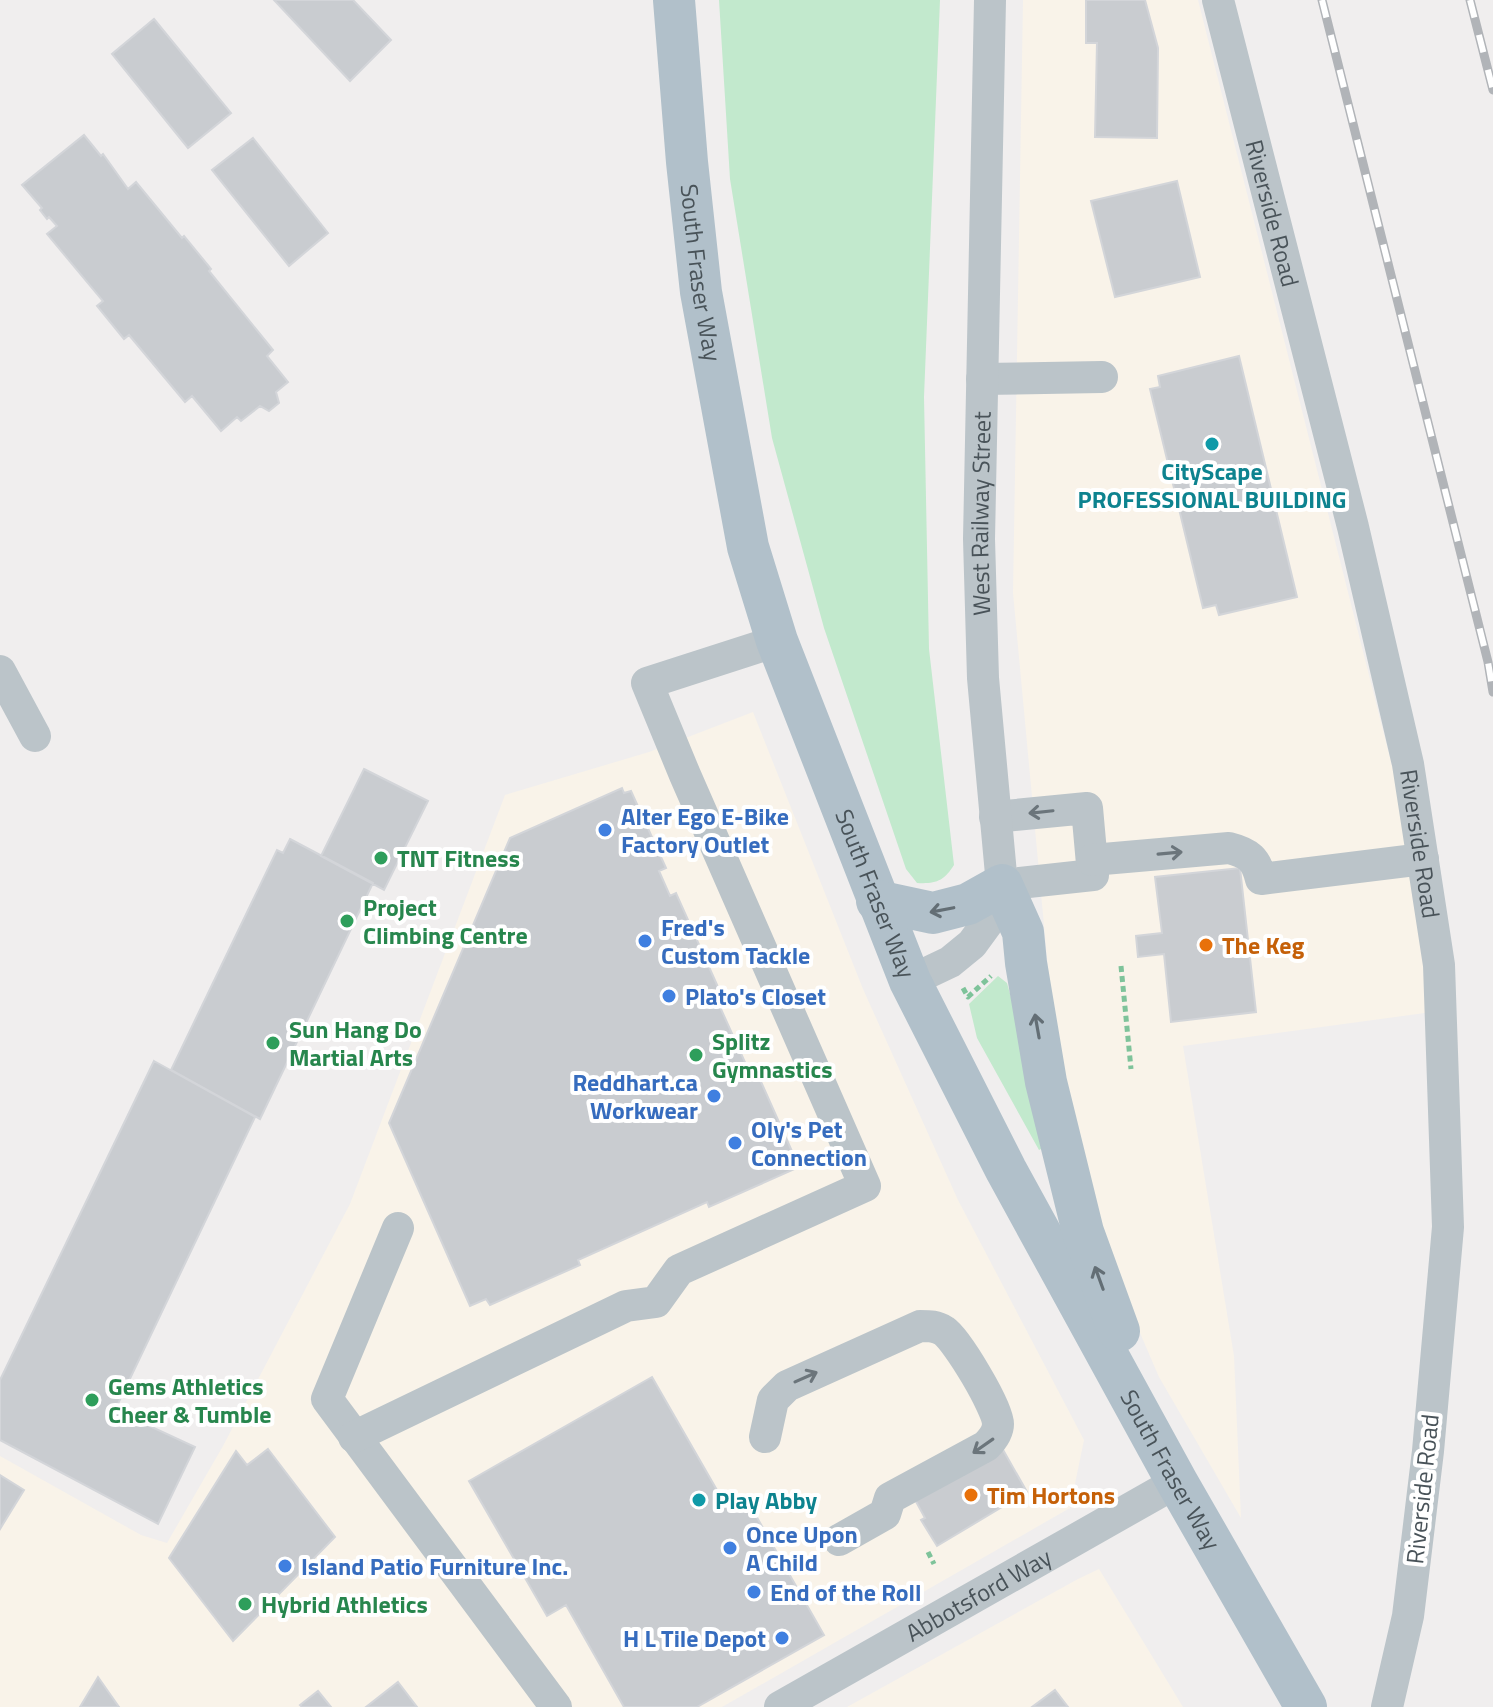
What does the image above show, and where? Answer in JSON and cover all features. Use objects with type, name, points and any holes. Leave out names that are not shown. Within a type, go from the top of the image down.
[{"type":"main road","name":"South Fraser Way","points":[[674,0],[701,292],[748,547],[777,641],[910,981],[1006,1170],[1177,1482],[1302,1699]]},
{"type":"main road","points":[[877,901],[933,913],[968,904],[1002,885],[1023,932],[1046,1082],[1083,1232],[1177,1482]]},
{"type":"street","name":"West Railway Street","points":[[910,981],[950,962],[972,944],[991,918],[1002,885],[983,678],[979,539],[990,0]]},
{"type":"street","name":"Riverside Road","points":[[1218,0],[1356,541],[1408,764],[1439,965],[1448,1227],[1428,1451],[1408,1616],[1387,1707]]},
{"type":"street","points":[[982,379],[1102,377]]},
{"type":"street","points":[[354,1437],[626,1306],[656,1302],[679,1270],[865,1186],[647,683],[777,641]]},
{"type":"street","points":[[0,671],[35,736]]},
{"type":"street","points":[[995,817],[1087,808],[1093,868]]},
{"type":"street","points":[[1002,885],[1229,848],[1246,852],[1256,863],[1261,879],[1423,859]]},
{"type":"street","points":[[398,1228],[327,1399],[556,1707]]},
{"type":"street","points":[[765,1437],[773,1400],[787,1386],[920,1326],[934,1326],[947,1333],[955,1343],[996,1412],[998,1426],[994,1439],[890,1498],[885,1514],[839,1540]]},
{"type":"street","name":"Abbotsford Way","points":[[780,1707],[1177,1482]]},
{"type":"path","points":[[1121,966],[1131,1069]]},
{"type":"path","points":[[928,1552],[934,1564]]},
{"type":"shaded area","points":[[1023,0],[1198,0],[1410,837],[1432,1012],[1183,1046],[1234,1356],[1241,1518],[1159,1377],[1128,1305],[1100,1225],[1056,1054],[1013,593]]},
{"type":"shaded area","points":[[753,712],[863,989],[958,1200],[1084,1440],[1070,1508],[722,1707],[0,1707],[0,1456],[141,1535],[167,1543],[223,1446],[350,1204],[505,795],[649,752]]},
{"type":"shaded area","points":[[1099,1569],[1183,1707],[847,1707],[1078,1579]]},
{"type":"green space","points":[[719,0],[940,0],[924,397],[929,649],[954,865],[947,875],[934,882],[917,883],[906,869],[824,628],[772,438],[730,179]]},
{"type":"green space","points":[[998,976],[1007,983],[1014,1008],[1043,1148],[1039,1150],[977,1038],[969,1004]]},
{"type":"building","points":[[274,0],[353,0],[391,40],[350,81]]},
{"type":"building","points":[[1086,0],[1145,0],[1158,48],[1157,138],[1095,137],[1097,43],[1086,43]]},
{"type":"building","points":[[154,19],[231,113],[188,148],[112,54]]},
{"type":"building","points":[[84,135],[101,156],[103,154],[128,189],[136,182],[182,238],[184,236],[273,350],[267,356],[288,382],[276,392],[279,403],[269,411],[260,406],[241,421],[237,417],[221,431],[192,396],[185,402],[129,335],[124,339],[97,306],[103,301],[47,234],[57,226],[49,217],[47,219],[40,210],[42,208],[22,185]]},
{"type":"building","points":[[253,138],[328,233],[289,266],[212,170]]},
{"type":"building","points":[[1177,181],[1200,277],[1115,297],[1091,201]]},
{"type":"building","name":"CityScape PROFESSIONAL BUILDING","points":[[1239,356],[1297,597],[1219,615],[1216,605],[1203,608],[1150,389],[1160,387],[1158,376]]},
{"type":"building","points":[[364,769],[428,801],[384,890],[321,856]]},
{"type":"building","points":[[622,788],[624,793],[631,791],[666,868],[659,871],[670,896],[676,893],[722,996],[716,998],[748,1069],[754,1066],[799,1167],[709,1207],[707,1202],[578,1260],[580,1265],[490,1305],[486,1299],[470,1306],[389,1123],[510,838]]},
{"type":"building","points":[[290,839],[373,883],[260,1119],[171,1070],[277,850],[283,853]]},
{"type":"building","points":[[1240,868],[1256,1012],[1171,1022],[1164,954],[1138,957],[1136,936],[1162,933],[1155,877]]},
{"type":"building","points":[[154,1061],[255,1117],[115,1410],[195,1447],[158,1524],[0,1440],[0,1380]]},
{"type":"building","points":[[652,1377],[729,1511],[747,1500],[824,1635],[697,1707],[624,1707],[566,1605],[547,1616],[469,1481]]},
{"type":"building","name":"Tim Hortons","points":[[1002,1448],[1027,1492],[937,1546],[921,1520],[925,1518],[914,1498]]},
{"type":"building","points":[[268,1449],[335,1537],[233,1641],[169,1558],[236,1451],[247,1465]]},
{"type":"building","points":[[0,1475],[24,1490],[0,1529]]},
{"type":"building","points":[[98,1677],[119,1707],[80,1707]]},
{"type":"building","points":[[398,1682],[417,1707],[366,1707]]},
{"type":"building","points":[[1055,1690],[1068,1707],[1032,1707]]},
{"type":"building","points":[[318,1691],[331,1707],[300,1705]]},
{"type":"railway","points":[[1322,0],[1493,692]]},
{"type":"railway","points":[[1470,0],[1493,90]]},
{"type":"place","name":"CityScape PROFESSIONAL BUILDING","points":[[1212,444]]},
{"type":"place","name":"Alter Ego E-Bike Factory Outlet","points":[[605,830]]},
{"type":"place","name":"TNT Fitness","points":[[381,858]]},
{"type":"place","name":"Project Climbing Centre","points":[[347,921]]},
{"type":"place","name":"Fred's Custom Tackle","points":[[645,941]]},
{"type":"place","name":"The Keg","points":[[1206,945]]},
{"type":"place","name":"Plato's Closet","points":[[669,996]]},
{"type":"place","name":"Sun Hang Do Martial Arts","points":[[273,1043]]},
{"type":"place","name":"Splitz Gymnastics","points":[[696,1055]]},
{"type":"place","name":"Reddhart.ca Workwear","points":[[714,1096]]},
{"type":"place","name":"Oly's Pet Connection","points":[[735,1143]]},
{"type":"place","name":"Gems Athletics Cheer & Tumble","points":[[92,1400]]},
{"type":"place","name":"Tim Hortons","points":[[971,1495]]},
{"type":"place","name":"Play Abby","points":[[699,1500]]},
{"type":"place","name":"Once Upon A Child","points":[[730,1548]]},
{"type":"place","name":"Island Patio Furniture Inc.","points":[[285,1566]]},
{"type":"place","name":"End of the Roll","points":[[754,1592]]},
{"type":"place","name":"Hybrid Athletics","points":[[245,1604]]},
{"type":"place","name":"H L Tile Depot","points":[[782,1638]]}]
